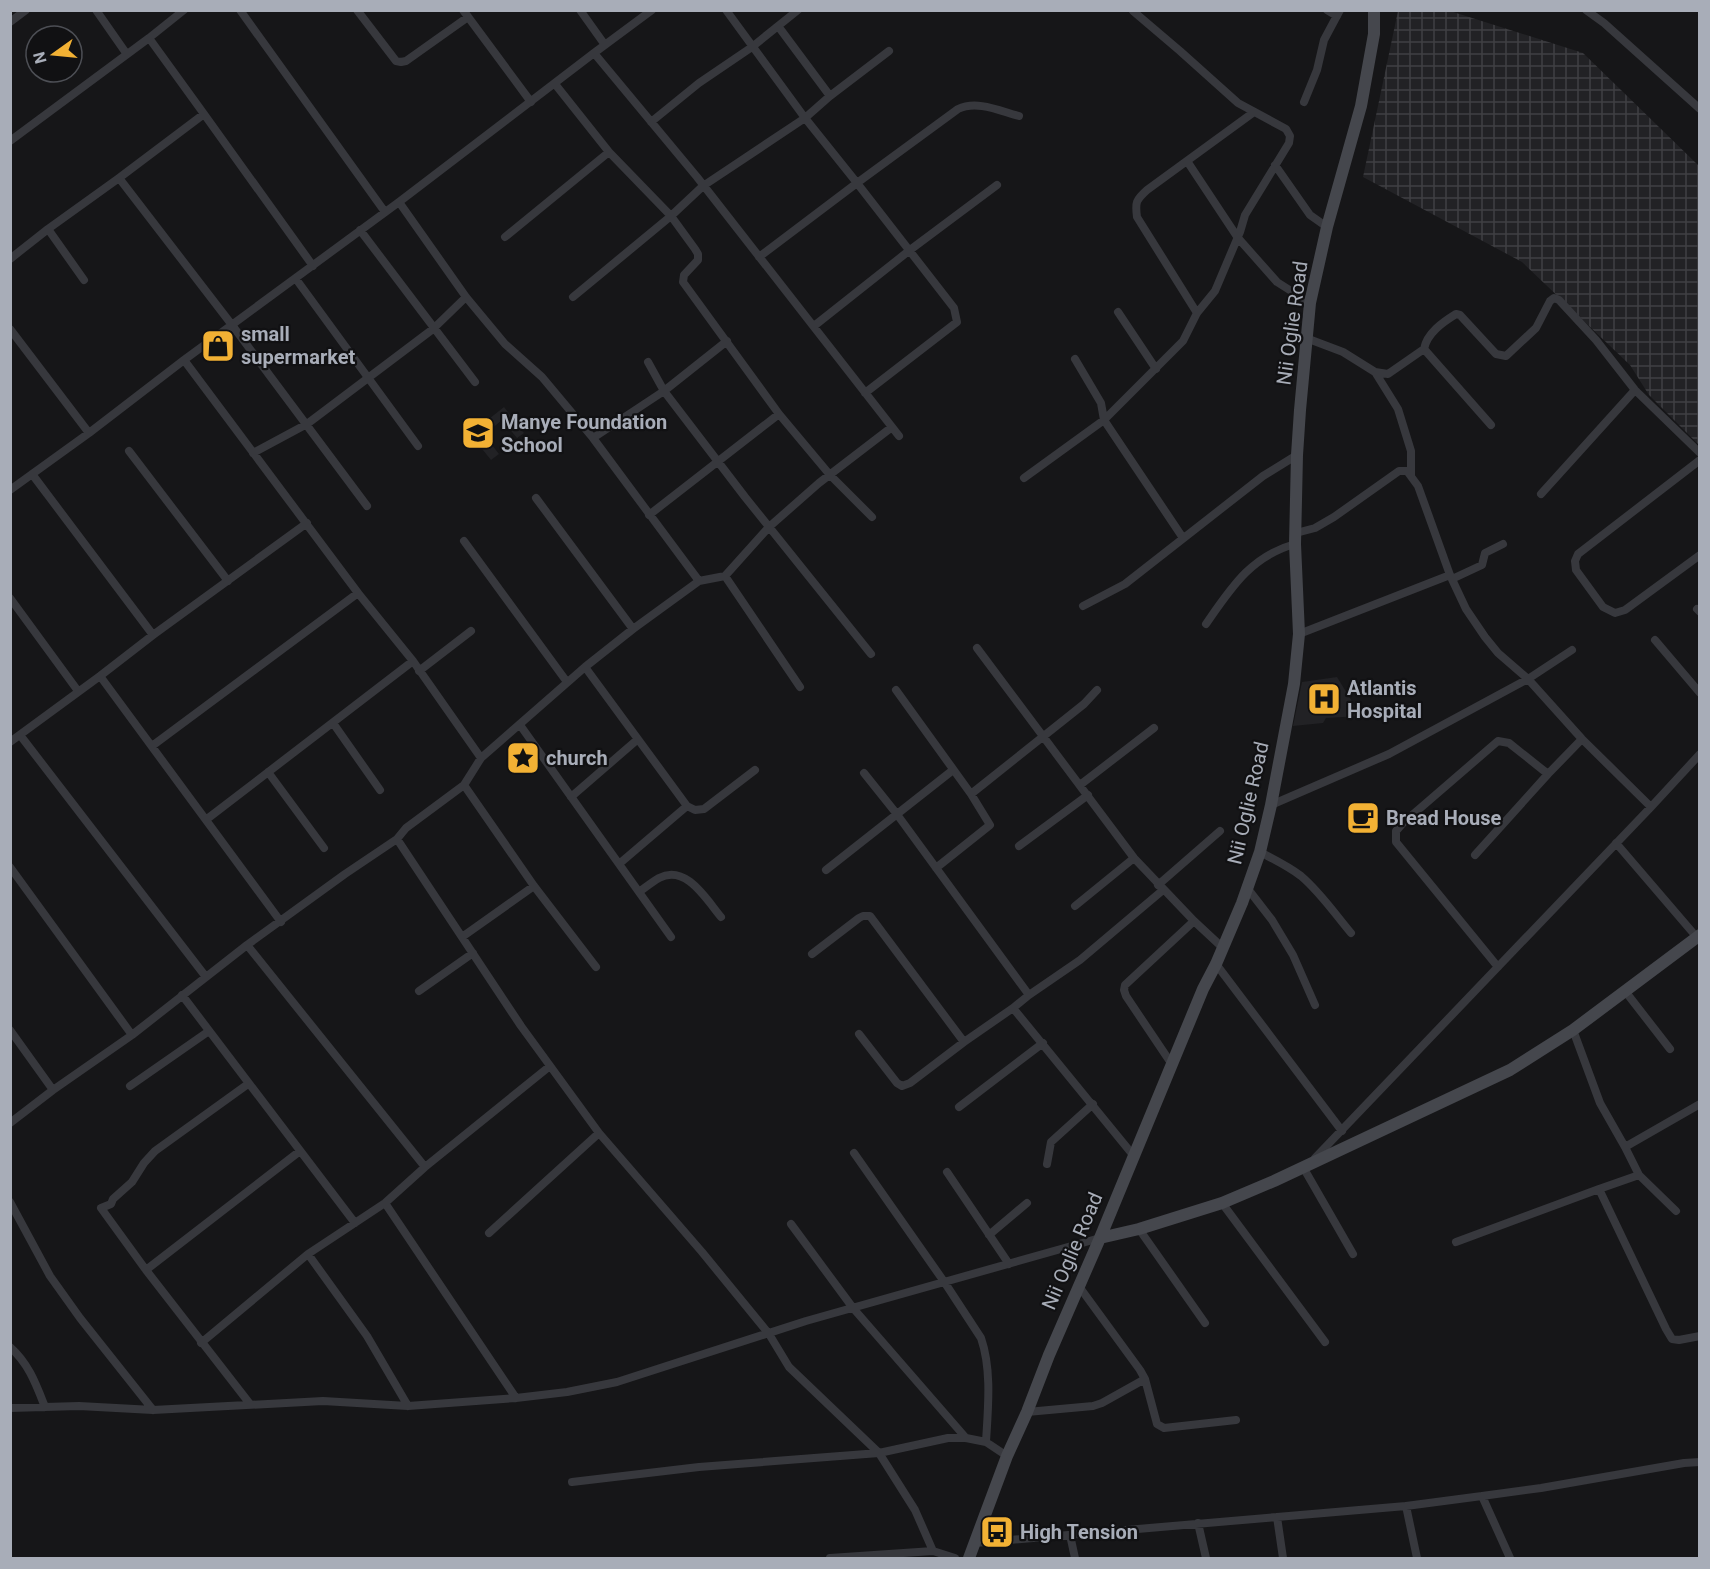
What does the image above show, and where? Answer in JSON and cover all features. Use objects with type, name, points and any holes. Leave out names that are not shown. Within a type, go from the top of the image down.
[{"type":"street","points":[[12,18],[27,10]]},
{"type":"street","points":[[96,10],[126,53]]},
{"type":"street","points":[[10,141],[184,10]]},
{"type":"street","points":[[240,10],[385,212]]},
{"type":"street","points":[[357,10],[396,60],[401,62],[406,61],[465,14],[531,102]]},
{"type":"street","points":[[580,10],[605,45]]},
{"type":"street","points":[[10,490],[399,202],[652,10]]},
{"type":"street","points":[[726,10],[805,118],[954,308],[957,322],[865,393]]},
{"type":"street","points":[[651,122],[699,83],[752,47],[798,10]]},
{"type":"street","points":[[1304,102],[1317,70],[1324,40],[1338,13],[1327,10]]},
{"type":"street","name":"Nii Oglie Road","points":[[969,1558],[1007,1456],[1028,1412],[1049,1355],[1100,1238],[1171,1063],[1248,889],[1260,852],[1294,684],[1299,634],[1296,538],[1297,455],[1310,303],[1361,106],[1374,34],[1374,10]]},
{"type":"street","points":[[1586,10],[1604,23],[1700,109]]},
{"type":"street","points":[[1024,478],[1104,420],[1183,340],[1197,313],[1215,291],[1238,238],[1245,215],[1289,143],[1290,136],[1286,129],[1238,103],[1133,11]]},
{"type":"street","points":[[778,26],[830,96]]},
{"type":"street","points":[[149,38],[313,266]]},
{"type":"street","points":[[573,297],[704,186],[805,118],[889,51]]},
{"type":"street","points":[[594,53],[704,186],[898,436]]},
{"type":"street","points":[[555,84],[609,152],[671,216],[698,254],[698,260],[684,275],[683,282],[779,414],[830,475],[872,517]]},
{"type":"street","points":[[759,257],[958,109],[966,105],[976,105],[1019,116]]},
{"type":"street","points":[[1197,313],[1137,217],[1135,205],[1139,197],[1147,190],[1254,112]]},
{"type":"street","points":[[10,259],[204,114]]},
{"type":"street","points":[[506,237],[609,152]]},
{"type":"street","points":[[1187,161],[1238,238],[1277,282],[1310,303]]},
{"type":"street","points":[[1275,165],[1310,214],[1328,227]]},
{"type":"street","points":[[119,178],[367,506]]},
{"type":"street","points":[[814,326],[910,250],[998,185]]},
{"type":"street","points":[[399,202],[466,297],[505,344],[542,377],[592,438],[699,581]]},
{"type":"street","points":[[48,229],[84,280]]},
{"type":"street","points":[[360,230],[475,382]]},
{"type":"street","points":[[296,279],[418,446]]},
{"type":"street","points":[[254,453],[307,424],[433,328],[466,297]]},
{"type":"street","points":[[1306,338],[1343,352],[1375,372],[1388,374],[1424,349],[1425,341],[1432,333],[1456,314],[1460,315],[1496,354],[1506,356],[1536,327],[1550,301],[1554,298],[1572,312],[1635,390],[1700,453]]},
{"type":"street","points":[[1118,312],[1156,369]]},
{"type":"street","points":[[10,328],[89,433]]},
{"type":"street","points":[[592,438],[664,391],[727,341]]},
{"type":"street","points":[[1424,349],[1491,425]]},
{"type":"street","points":[[1075,359],[1101,403],[1104,420],[1183,538]]},
{"type":"street","points":[[184,360],[358,592],[413,661],[481,758]]},
{"type":"street","points":[[648,362],[664,391],[871,654]]},
{"type":"street","points":[[1375,372],[1398,409],[1411,451],[1411,475]]},
{"type":"street","points":[[1541,494],[1635,390]]},
{"type":"street","points":[[649,515],[779,414]]},
{"type":"street","points":[[10,1123],[132,1035],[247,945],[397,839],[406,828],[464,785],[481,758],[585,667],[699,581],[724,576],[769,526],[892,427]]},
{"type":"street","points":[[129,452],[228,581]]},
{"type":"street","points":[[1083,606],[1125,584],[1263,476],[1297,455]]},
{"type":"street","points":[[1700,460],[1578,554],[1575,561],[1576,570],[1603,607],[1615,613],[1625,610],[1700,555]]},
{"type":"street","points":[[1206,624],[1230,589],[1260,559],[1334,518],[1400,471],[1407,471],[1421,493],[1451,577],[1466,609],[1485,637],[1498,653],[1528,679],[1582,739],[1651,807]]},
{"type":"street","points":[[32,474],[153,635]]},
{"type":"street","points":[[536,498],[633,629]]},
{"type":"street","points":[[10,742],[307,523]]},
{"type":"street","points":[[464,541],[567,682]]},
{"type":"street","points":[[1299,634],[1482,565],[1485,553],[1503,544]]},
{"type":"street","points":[[724,576],[800,687]]},
{"type":"street","points":[[152,746],[358,592]]},
{"type":"street","points":[[10,598],[78,691]]},
{"type":"street","points":[[419,670],[471,631]]},
{"type":"street","points":[[1655,640],[1700,693]]},
{"type":"street","points":[[976,648],[1134,858],[1223,948]]},
{"type":"street","points":[[1271,805],[1389,754],[1528,679],[1572,650]]},
{"type":"street","points":[[207,819],[413,661]]},
{"type":"street","points":[[585,667],[687,806],[695,810],[704,809],[755,770]]},
{"type":"street","points":[[100,676],[281,922]]},
{"type":"street","points":[[896,690],[971,794],[990,825],[936,868]]},
{"type":"street","points":[[971,794],[1084,705],[1096,690]]},
{"type":"street","points":[[333,723],[380,790]]},
{"type":"street","points":[[520,724],[671,937]]},
{"type":"street","points":[[1080,785],[1154,728]]},
{"type":"street","points":[[20,735],[206,976]]},
{"type":"street","points":[[572,797],[638,739]]},
{"type":"street","points":[[1475,855],[1582,739]]},
{"type":"street","points":[[1498,967],[1396,842],[1396,831],[1498,741],[1509,743],[1548,774]]},
{"type":"street","points":[[1307,1165],[1700,754]]},
{"type":"street","points":[[826,870],[953,770]]},
{"type":"street","points":[[268,772],[324,848]]},
{"type":"street","points":[[864,773],[1029,994]]},
{"type":"street","points":[[464,785],[534,886],[596,967]]},
{"type":"street","points":[[1019,846],[1088,795]]},
{"type":"street","points":[[619,864],[687,806]]},
{"type":"street","points":[[859,1034],[897,1083],[902,1086],[910,1083],[1029,994],[1080,960],[1220,831]]},
{"type":"street","points":[[397,839],[521,1026],[599,1133],[769,1334],[789,1367],[879,1453],[915,1510],[933,1551]]},
{"type":"street","points":[[10,1408],[79,1406],[153,1410],[323,1401],[408,1406],[516,1398],[581,1390],[617,1382],[806,1321],[1139,1229],[1221,1203],[1510,1070],[1572,1030],[1698,938],[1616,843]]},
{"type":"street","points":[[1260,852],[1301,876],[1351,933]]},
{"type":"street","points":[[1075,906],[1134,858]]},
{"type":"street","points":[[10,867],[132,1035]]},
{"type":"street","points":[[639,892],[657,879],[666,875],[677,875],[687,879],[698,889],[721,917]]},
{"type":"street","points":[[462,937],[534,886]]},
{"type":"street","points":[[1248,889],[1272,920],[1293,955],[1315,1005]]},
{"type":"street","points":[[812,954],[859,918],[870,916],[964,1042]]},
{"type":"street","points":[[1171,1063],[1124,990],[1125,985],[1194,921]]},
{"type":"street","points":[[247,945],[425,1167]]},
{"type":"street","points":[[419,991],[473,953]]},
{"type":"street","points":[[1216,964],[1342,1131]]},
{"type":"street","points":[[1625,991],[1670,1049]]},
{"type":"street","points":[[182,995],[355,1223]]},
{"type":"street","points":[[1013,1008],[1133,1155]]},
{"type":"street","points":[[10,1030],[53,1090]]},
{"type":"street","points":[[1572,1030],[1600,1103],[1639,1175],[1676,1211]]},
{"type":"street","points":[[130,1086],[209,1031]]},
{"type":"street","points":[[959,1107],[1043,1043]]},
{"type":"street","points":[[201,1343],[308,1254],[385,1203],[425,1167],[550,1066]]},
{"type":"street","points":[[248,1083],[154,1151],[132,1182],[112,1199],[111,1204],[101,1208],[201,1343],[250,1404]]},
{"type":"street","points":[[1047,1164],[1052,1142],[1092,1104]]},
{"type":"street","points":[[1625,1147],[1700,1104]]},
{"type":"street","points":[[489,1233],[599,1133]]},
{"type":"street","points":[[146,1270],[300,1151]]},
{"type":"street","points":[[854,1153],[945,1282],[981,1338],[985,1348],[988,1404],[986,1442]]},
{"type":"street","points":[[1307,1165],[1353,1254]]},
{"type":"street","points":[[947,1172],[1009,1264]]},
{"type":"street","points":[[1456,1242],[1639,1175]]},
{"type":"street","points":[[1599,1189],[1672,1339],[1700,1336]]},
{"type":"street","points":[[10,1202],[50,1276],[80,1318],[153,1410]]},
{"type":"street","points":[[385,1203],[516,1398]]},
{"type":"street","points":[[989,1234],[1027,1203]]},
{"type":"street","points":[[1221,1203],[1325,1342]]},
{"type":"street","points":[[791,1224],[853,1308],[966,1438]]},
{"type":"street","points":[[1139,1229],[1205,1323]]},
{"type":"street","points":[[308,1254],[367,1336],[408,1406]]},
{"type":"street","points":[[1078,1285],[1145,1379],[1157,1424],[1160,1427],[1236,1420]]},
{"type":"street","points":[[10,1347],[26,1363],[45,1407]]},
{"type":"street","points":[[1028,1412],[1093,1406],[1145,1379]]},
{"type":"street","points":[[572,1482],[699,1467],[879,1453],[948,1438],[966,1438],[986,1442],[1007,1456]]},
{"type":"street","points":[[975,1543],[1406,1506],[1541,1488],[1700,1462]]},
{"type":"street","points":[[1482,1496],[1510,1558]]},
{"type":"street","points":[[1406,1506],[1417,1558]]},
{"type":"street","points":[[1277,1517],[1283,1558]]},
{"type":"street","points":[[1198,1523],[1206,1558]]},
{"type":"street","points":[[1070,1535],[1075,1558]]},
{"type":"street","points":[[830,1558],[933,1551],[955,1558]]},
{"type":"shaded area","points":[[1398,11],[1450,11],[1583,53],[1699,166],[1699,445],[1649,395],[1630,365],[1522,262],[1363,177]]},
{"type":"shaded area","name":"Manye Foundation School","points":[[504,407],[524,433],[517,438],[502,420],[484,435],[499,454],[491,460],[470,434]]},
{"type":"shaded area","name":"Atlantis Hospital","points":[[1337,677],[1361,716],[1326,718],[1323,723],[1293,726],[1302,682]]},
{"type":"place","name":"small supermarket","points":[[218,346]]},
{"type":"place","name":"Manye Foundation School","points":[[478,433]]},
{"type":"place","name":"Atlantis Hospital","points":[[1324,699]]},
{"type":"place","name":"church","points":[[523,758]]},
{"type":"place","name":"Bread House","points":[[1363,818]]},
{"type":"place","name":"High Tension","points":[[997,1532]]}]
